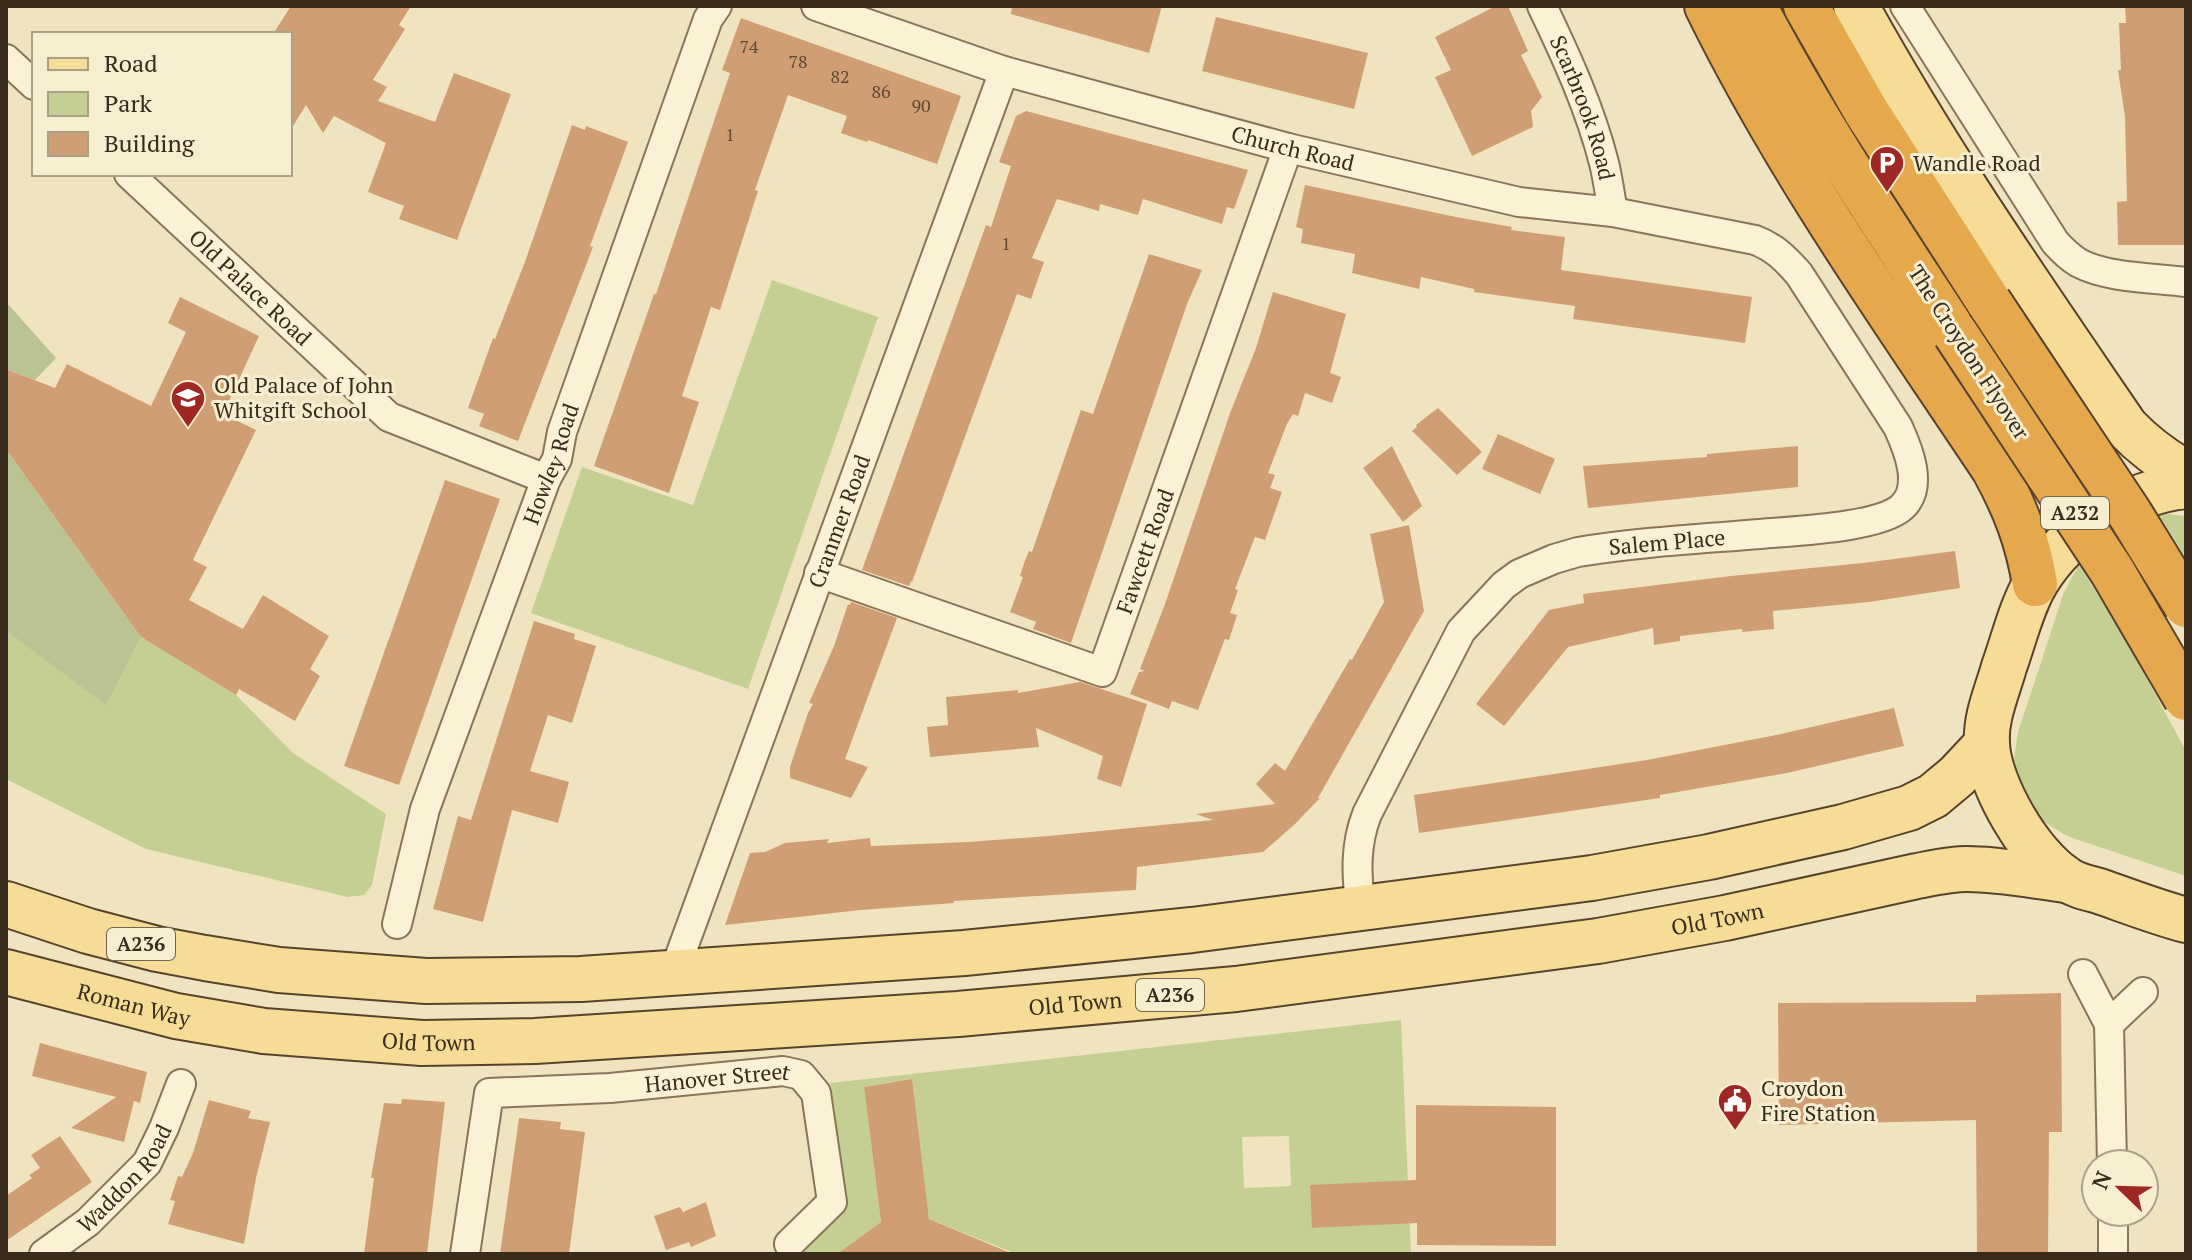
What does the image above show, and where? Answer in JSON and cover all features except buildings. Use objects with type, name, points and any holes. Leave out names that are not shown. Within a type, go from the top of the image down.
[{"type":"highway","points":[[1707,6],[1781,140],[1856,262],[1994,469],[2013,503],[2024,534],[2035,584]]},
{"type":"highway","name":"The Croydon Flyover","points":[[1754,6],[1779,55],[1839,156],[2112,571],[2186,698]]},
{"type":"highway","name":"The Croydon Flyover","points":[[1806,6],[1905,175],[2130,514],[2186,605]]},
{"type":"main road","points":[[1858,10],[1901,85],[2005,249],[2126,427],[2162,460],[2186,473]]},
{"type":"main road","points":[[2186,486],[2141,496],[2102,518],[2067,544],[2049,563],[2023,609],[1993,703],[1987,744],[1997,787],[2014,817],[2038,852],[2067,880],[2186,920]]},
{"type":"main road","name":"A236","points":[[6,904],[88,931],[157,949],[279,970],[385,979],[456,982],[581,979],[980,951],[1192,930],[1592,878],[1709,857],[1843,827],[1909,808],[1933,796],[1987,744]]},
{"type":"main road","name":"Old Town","points":[[264,1031],[457,1043],[535,1041],[958,1014],[1236,989],[1588,943],[1725,918],[1935,872],[1977,870],[2067,880]]},
{"type":"main road","name":"Roman Way","points":[[6,972],[176,1016],[264,1031]]},
{"type":"street","name":"Howley Road","points":[[397,924],[425,809],[546,479],[557,459],[562,432],[708,19],[717,6]]},
{"type":"street","name":"Church Road","points":[[816,6],[1004,71],[1288,148],[1519,202],[1613,212],[1745,237],[1767,244],[1779,253]]},
{"type":"street","name":"Scarbrook Road","points":[[1542,6],[1574,77],[1598,144],[1613,212]]},
{"type":"street","points":[[1905,6],[2055,242],[2065,253],[2087,267],[2186,282]]},
{"type":"street","points":[[6,59],[32,83]]},
{"type":"street","name":"Cranmer Road","points":[[674,972],[1004,71]]},
{"type":"street","name":"Fawcett Road","points":[[819,573],[1102,672],[1288,148]]},
{"type":"street","name":"Old Palace Road","points":[[131,176],[389,417],[546,479]]},
{"type":"street","name":"Salem Place","points":[[1361,908],[1358,847],[1367,814],[1461,631],[1504,585],[1537,566],[1578,552],[1847,525],[1880,518],[1894,512],[1908,500],[1912,491],[1911,462],[1898,427],[1799,274],[1779,253]]},
{"type":"street","points":[[2083,974],[2109,1024],[2112,1148]]},
{"type":"street","points":[[2109,1024],[2143,992]]},
{"type":"street","name":"Hanover Street","points":[[465,1254],[489,1093],[610,1088],[783,1071],[801,1075],[816,1093],[832,1202],[789,1244]]},
{"type":"street","name":"Waddon Road","points":[[44,1254],[88,1222],[147,1163],[181,1084]]},
{"type":"street","points":[[2113,1228],[2113,1254]]},
{"type":"green space","points":[[772,280],[878,317],[748,689],[531,613],[582,467],[693,505]]},
{"type":"green space","points":[[6,302],[56,358],[35,380],[6,369]]},
{"type":"green space","points":[[6,449],[141,637],[106,705],[6,631]]},
{"type":"green space","points":[[2158,513],[2186,516],[2186,558]]},
{"type":"green space","points":[[2079,565],[2122,633],[2186,751],[2186,876],[2067,836],[2035,812],[2022,788],[2014,758],[2018,732],[2064,592]]},
{"type":"green space","points":[[6,631],[106,704],[141,637],[236,695],[293,753],[386,814],[372,885],[364,895],[348,897],[146,849],[6,779]]},
{"type":"green space","points":[[1401,1020],[1411,1254],[1017,1254],[929,1219],[911,1079],[864,1087],[881,1222],[837,1254],[798,1254],[847,1207],[830,1083]],"holes":[[[1289,1136],[1291,1186],[1244,1188],[1242,1137]],[[1310,1186],[1370,1225],[1313,1228]]]},
{"type":"place","name":"Wandle Road","points":[[1887,194]]},
{"type":"place","name":"Old Palace of John Whitgift School","points":[[188,429]]},
{"type":"place","name":"Croydon Fire Station","points":[[1735,1132]]}]
